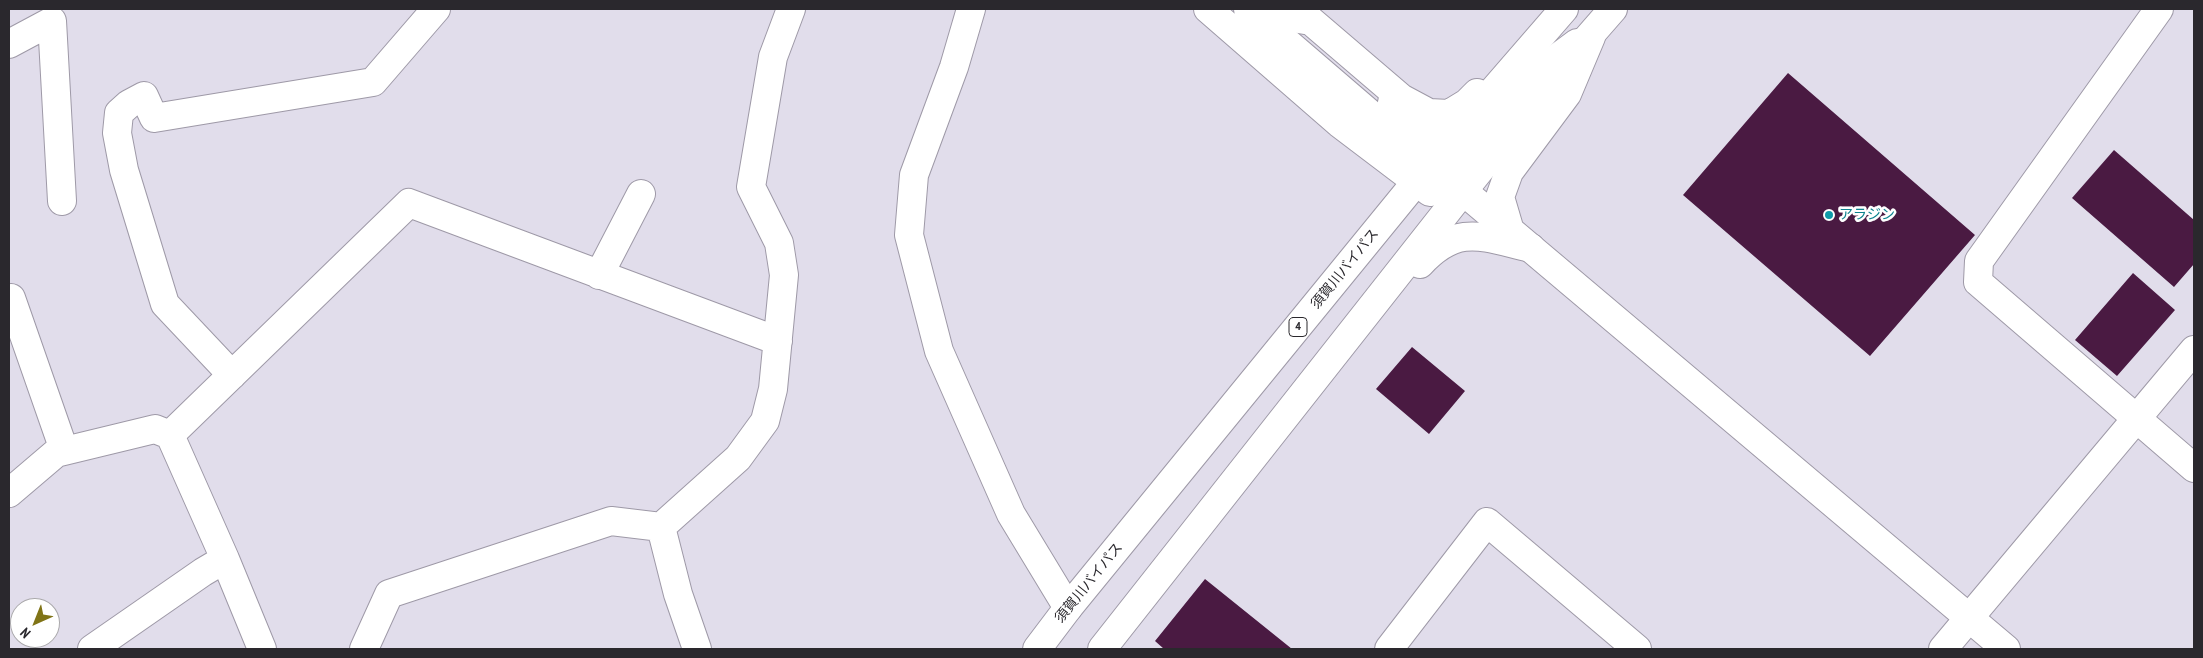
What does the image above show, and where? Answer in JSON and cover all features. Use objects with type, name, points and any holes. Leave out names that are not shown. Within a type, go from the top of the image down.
[{"type":"main road","points":[[232,375],[165,304],[124,170],[117,134],[119,113],[129,104],[144,96],[154,118],[373,82],[436,9]]},
{"type":"main road","points":[[364,649],[389,594],[611,521],[661,527],[738,458],[765,421],[773,389],[784,275],[779,243],[750,187],[773,57],[792,9]]},
{"type":"main road","points":[[971,9],[954,67],[914,175],[909,235],[939,351],[1011,514],[1068,608]]},
{"type":"main road","points":[[1208,9],[1339,123],[1388,173],[1393,191],[1380,213],[1357,240],[1324,295]]},
{"type":"main road","points":[[1248,9],[2006,649]]},
{"type":"main road","points":[[1276,12],[1311,21],[1401,98],[1429,113],[1448,114],[1467,103],[1563,9]]},
{"type":"main road","name":"須賀川バイパス","points":[[1102,649],[1344,342],[1443,175],[1563,9]]},
{"type":"main road","name":"須賀川バイパス","points":[[1037,649],[1068,608],[1324,295],[1443,175],[1594,31],[1613,9]]},
{"type":"main road","points":[[2159,9],[1979,261],[1978,282],[2194,468]]},
{"type":"main road","points":[[1276,12],[1443,175]]},
{"type":"main road","points":[[9,44],[52,21],[62,200]]},
{"type":"main road","points":[[1520,240],[1500,197],[1509,172],[1567,94],[1594,31]]},
{"type":"main road","points":[[1339,123],[1443,175]]},
{"type":"main road","points":[[599,274],[642,194]]},
{"type":"main road","points":[[170,435],[409,203],[778,341]]},
{"type":"main road","points":[[1344,342],[1434,249],[1454,238],[1480,236],[1520,240]]},
{"type":"main road","points":[[12,298],[64,450]]},
{"type":"main road","points":[[1943,649],[2194,350]]},
{"type":"main road","points":[[9,493],[56,453],[64,450],[155,429],[170,435],[225,559],[262,649]]},
{"type":"main road","points":[[1389,649],[1488,522],[1636,649]]},
{"type":"main road","points":[[661,527],[678,594],[697,649]]},
{"type":"main road","points":[[92,649],[225,559]]},
{"type":"building","name":"アラジン","points":[[1788,73],[1975,235],[1870,356],[1683,195]]},
{"type":"building","points":[[2114,150],[2194,220],[2194,264],[2174,287],[2072,198]]},
{"type":"building","points":[[2133,273],[2175,310],[2117,376],[2075,340]]},
{"type":"building","points":[[1412,347],[1465,391],[1429,434],[1376,389]]},
{"type":"building","points":[[1205,579],[1292,649],[1164,649],[1155,641]]},
{"type":"place","name":"アラジン","points":[[1829,215]]}]
